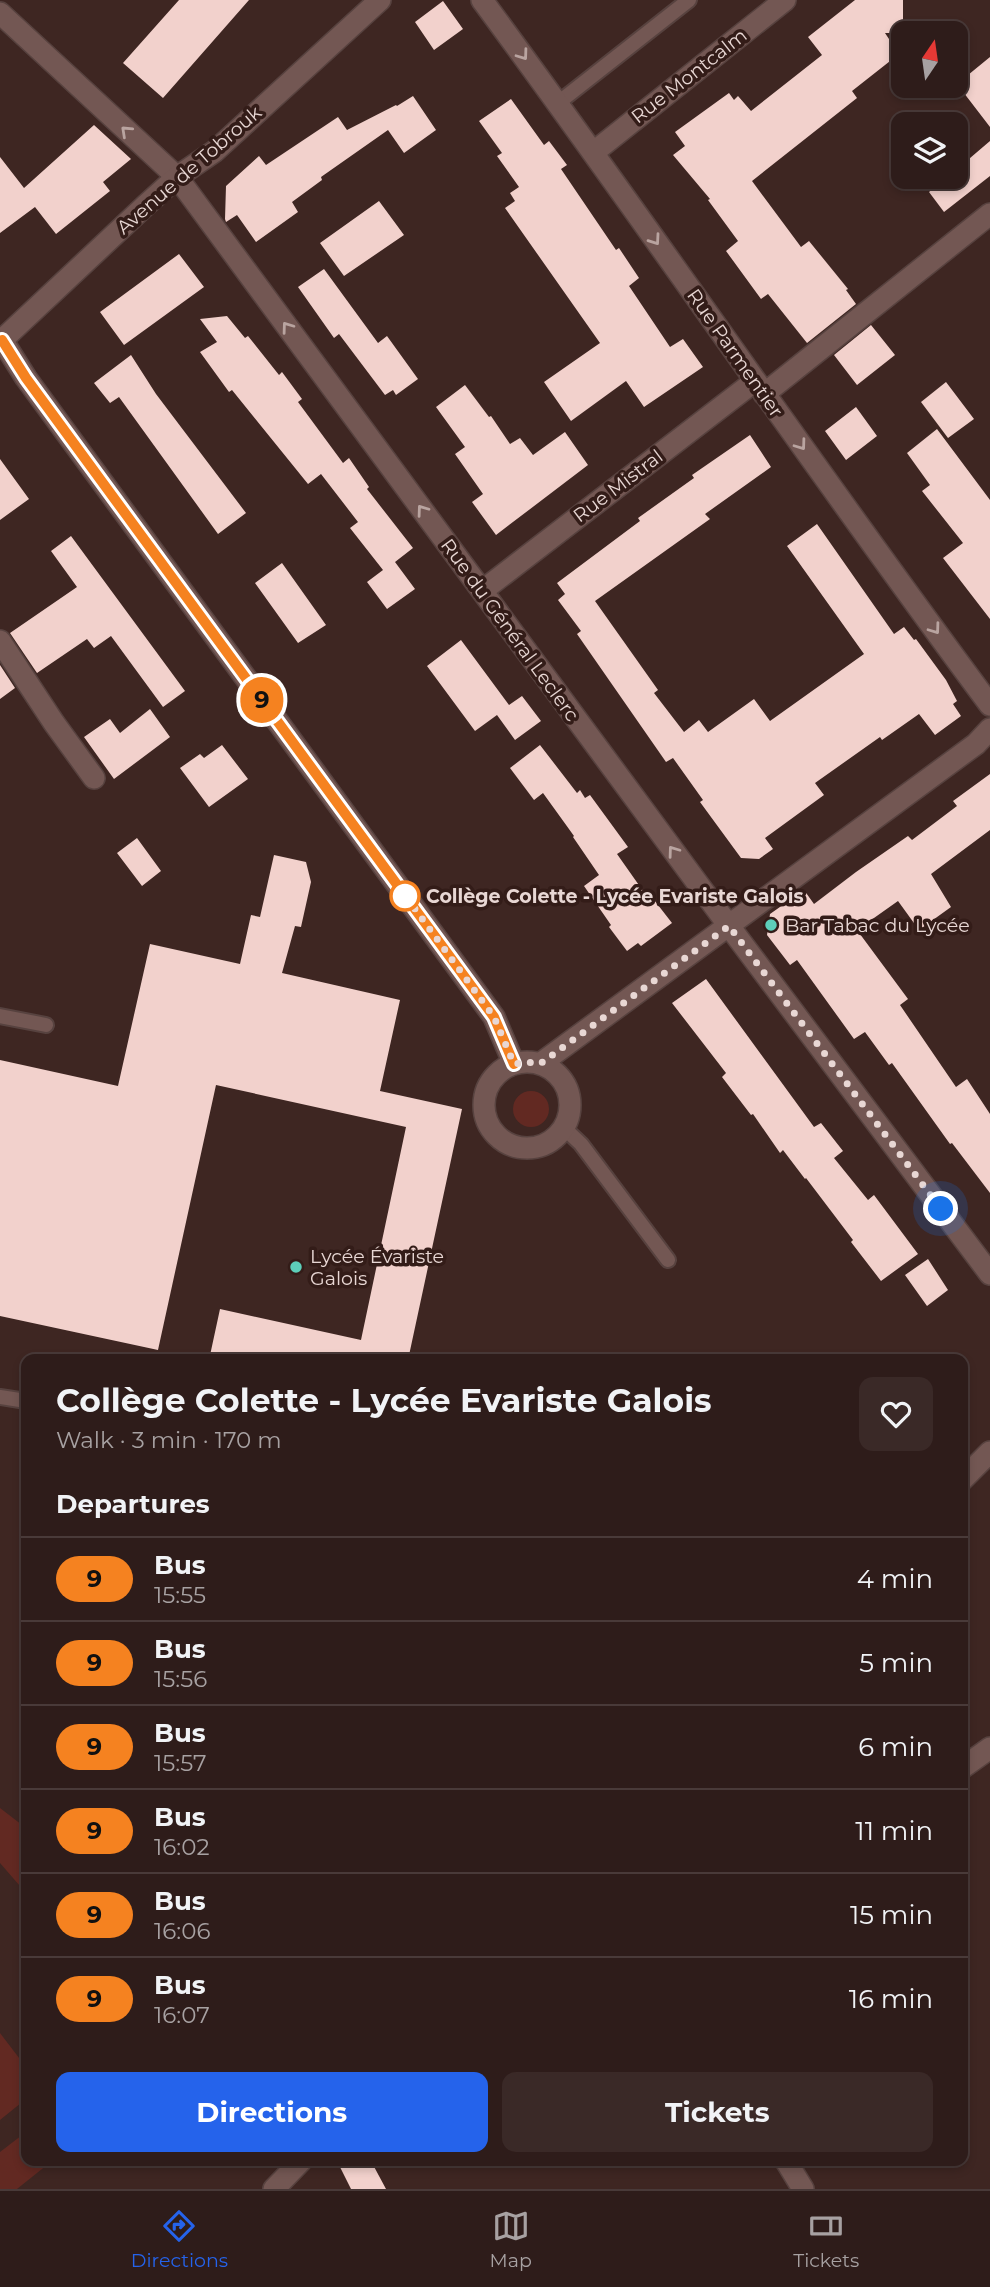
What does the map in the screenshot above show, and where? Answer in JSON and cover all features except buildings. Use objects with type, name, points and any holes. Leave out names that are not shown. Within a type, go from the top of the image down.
[{"type":"street","name":"Avenue de Tobrouk","points":[[1,341],[177,177],[215,151],[380,0]]},
{"type":"street","name":"Rue Parmentier","points":[[482,0],[990,705]]},
{"type":"street","name":"Rue Montcalm","points":[[594,152],[785,0]]},
{"type":"street","name":"Rue du Général Leclerc","points":[[0,13],[177,177],[729,926],[990,1274]]},
{"type":"street","name":"Rue Mistral","points":[[482,591],[990,214]]},
{"type":"street","points":[[1,341],[494,1017],[514,1064]]},
{"type":"street","points":[[0,641],[94,778]]},
{"type":"street","points":[[540,1064],[965,752],[990,729]]},
{"type":"street","points":[[514,1064],[540,1064],[561,1079],[570,1103],[568,1115],[563,1128],[554,1138],[542,1145],[515,1146],[492,1131],[483,1105],[485,1091],[492,1079],[514,1064]]},
{"type":"street","points":[[968,1474],[990,1452]]},
{"type":"street","points":[[968,1764],[990,1748]]},
{"type":"street","points":[[274,2189],[296,2166]]},
{"type":"street","points":[[789,2166],[803,2189]]},
{"type":"lane","points":[[558,103],[689,0]]},
{"type":"lane","points":[[0,1016],[46,1025]]},
{"type":"lane","points":[[563,1128],[581,1144],[668,1260]]},
{"type":"lane","points":[[0,1397],[21,1400]]},
{"type":"shaded area","points":[[531,1091],[544,1096],[549,1109],[544,1122],[531,1127],[518,1122],[513,1109],[518,1096]]},
{"type":"shaded area","points":[[0,1808],[21,1824],[21,1887],[0,1863]]},
{"type":"shaded area","points":[[0,2033],[21,2060],[21,2103],[0,2120]]},
{"type":"shaded area","points":[[21,2136],[21,2166],[46,2166],[17,2189],[0,2189],[0,2152]]},
{"type":"bus line","name":"9","points":[[2,340],[26,378],[494,1017],[514,1064]]},
{"type":"place","name":"Collège Colette - Lycée Evariste Galois","points":[[405,896]]},
{"type":"place","name":"Bar Tabac du Lycée","points":[[771,925]]},
{"type":"place","name":"Lycée Évariste Galois","points":[[296,1267]]},
{"type":"route","points":[[405,896],[399,887],[494,1017],[514,1064],[540,1064],[729,926],[941,1209]]}]
